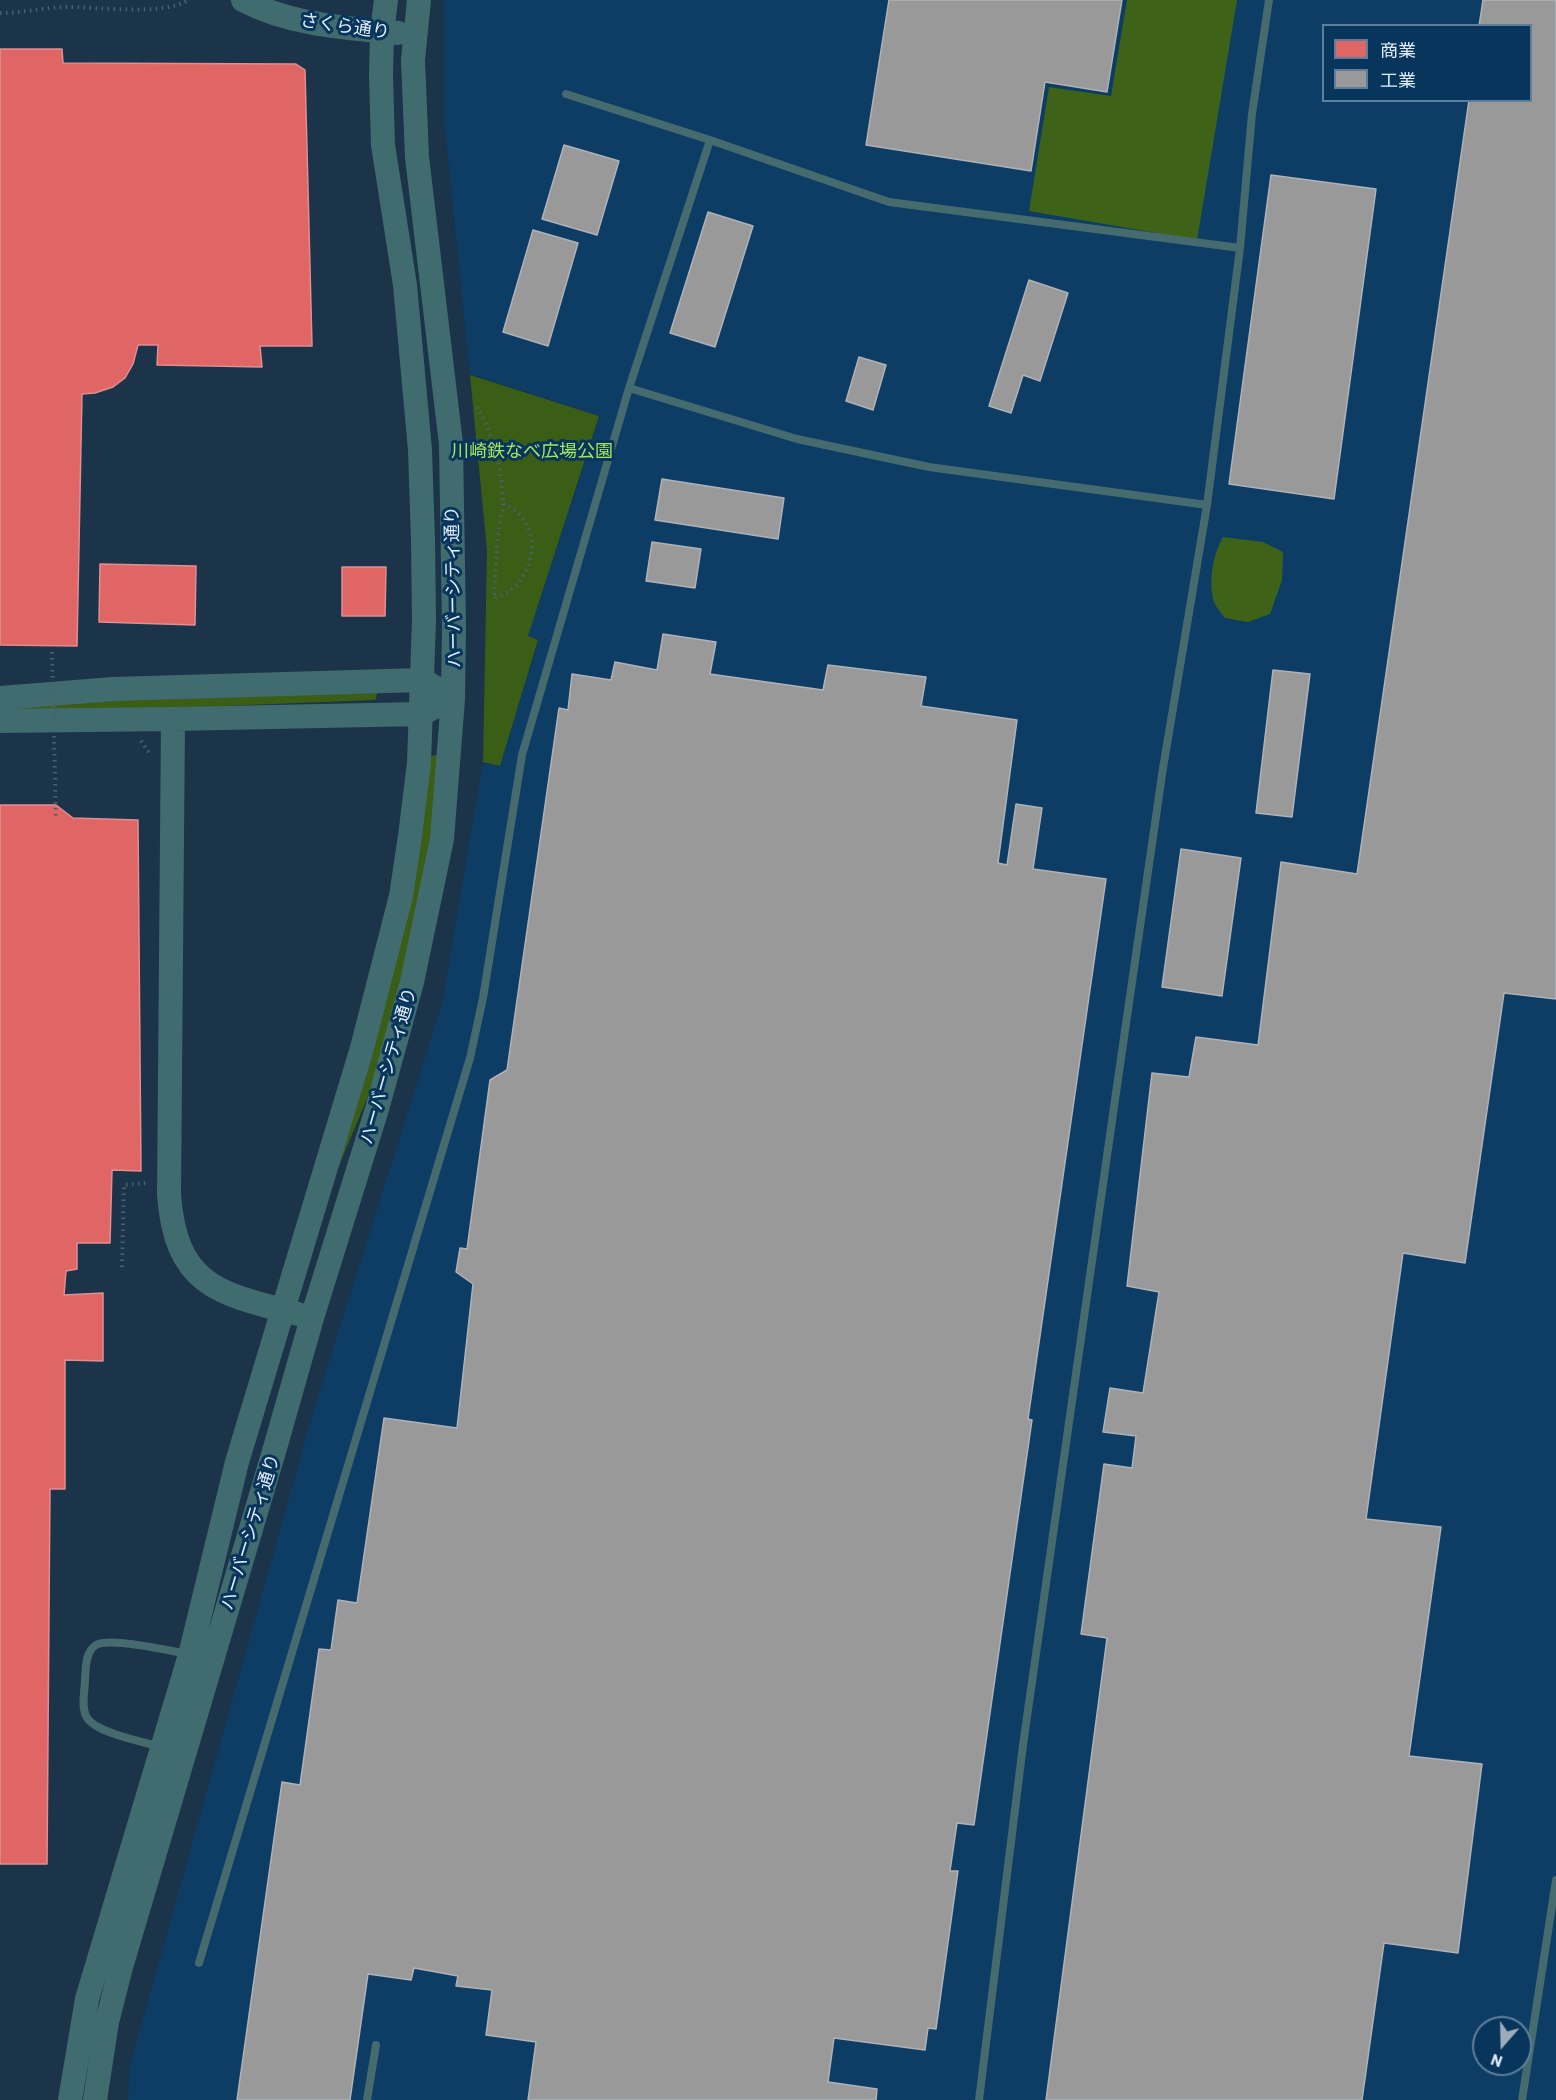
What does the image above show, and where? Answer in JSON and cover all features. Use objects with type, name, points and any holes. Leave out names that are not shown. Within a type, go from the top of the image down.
[{"type":"street","name":"さくら通り","points":[[243,0],[266,11],[296,20],[333,27],[415,35]]},
{"type":"street","name":"ハーバーシティ通り","points":[[70,2100],[87,1999],[190,1655],[237,1462],[362,1048],[398,906],[419,763],[424,620],[420,450],[405,285],[383,145],[381,76],[382,32],[386,0]]},
{"type":"street","name":"ハーバーシティ通り","points":[[95,2100],[106,2022],[120,1967],[312,1318],[377,1109],[417,961],[441,839],[453,699],[451,444],[417,157],[413,87],[418,0]]},
{"type":"street","points":[[0,698],[113,688],[422,680],[453,699]]},
{"type":"street","points":[[0,721],[421,714],[453,699]]},
{"type":"street","points":[[173,719],[169,1184],[171,1219],[177,1243],[189,1264],[203,1279],[236,1297],[312,1318]]},
{"type":"lane","points":[[979,2100],[1023,1745],[1118,1078],[1161,780],[1207,505],[1240,248],[1252,114],[1269,0]]},
{"type":"lane","points":[[566,94],[710,140],[889,202],[1240,248]]},
{"type":"lane","points":[[199,1963],[470,1058],[483,998],[522,755],[629,388],[710,140]]},
{"type":"lane","points":[[629,388],[797,439],[929,466],[1207,505]]},
{"type":"lane","points":[[162,1747],[105,1731],[87,1718],[84,1708],[86,1663],[89,1653],[96,1646],[104,1643],[154,1647],[190,1655]]},
{"type":"lane","points":[[1522,2100],[1556,1880]]},
{"type":"lane","points":[[368,2100],[375,2045]]},
{"type":"path","points":[[0,13],[69,7],[122,10],[179,6],[188,0]]},
{"type":"path","points":[[477,407],[486,422],[502,474],[503,504],[497,542],[494,598],[506,594],[523,580],[531,560],[531,536],[528,526],[514,508],[503,504]]},
{"type":"path","points":[[51,652],[56,820]]},
{"type":"path","points":[[130,737],[141,741],[153,761]]},
{"type":"path","points":[[47,741],[59,741]]},
{"type":"path","points":[[123,1267],[124,1185],[152,1183]]},
{"type":"shaded area","points":[[444,0],[1556,0],[1556,2100],[128,2100],[129,2069],[314,1409],[442,1004],[483,763],[500,766],[539,640],[528,636],[600,416],[470,374],[444,119]]},
{"type":"green space","points":[[1127,0],[1237,0],[1197,240],[1029,211],[1049,87],[1111,96]]},
{"type":"green space","name":"川崎鉄なべ広場公園","points":[[470,375],[599,416],[528,636],[538,640],[500,766],[483,762],[487,550]]},
{"type":"green space","points":[[1223,537],[1263,542],[1283,552],[1282,580],[1270,614],[1248,622],[1225,618],[1216,606],[1212,594],[1212,577],[1214,560]]},
{"type":"green space","points":[[377,693],[374,700],[146,709],[0,709],[144,697]]},
{"type":"green space","points":[[438,756],[433,824],[403,974],[371,1089],[333,1180],[430,757]]},
{"type":"building: 商業","points":[[0,49],[62,49],[63,63],[296,64],[305,70],[312,346],[260,346],[262,367],[157,365],[158,345],[138,345],[133,364],[125,378],[113,387],[95,393],[82,394],[77,646],[0,645]]},
{"type":"building: 商業","points":[[100,564],[196,566],[195,625],[99,622]]},
{"type":"building: 商業","points":[[342,567],[386,567],[385,616],[342,616]]},
{"type":"building: 商業","points":[[0,805],[56,805],[73,818],[138,820],[141,1171],[112,1170],[110,1243],[77,1243],[77,1269],[66,1271],[64,1295],[103,1293],[103,1361],[65,1360],[65,1489],[50,1489],[47,1864],[0,1864]]},
{"type":"building: 工業","points":[[889,0],[1122,0],[1107,92],[1045,82],[1031,171],[866,145]]},
{"type":"building: 工業","points":[[1483,0],[1556,0],[1556,999],[1504,993],[1465,1263],[1403,1253],[1366,1519],[1441,1527],[1409,1756],[1482,1764],[1458,1953],[1384,1943],[1362,2100],[1046,2100],[1107,1638],[1081,1634],[1104,1464],[1132,1468],[1136,1436],[1103,1432],[1110,1388],[1143,1393],[1159,1292],[1127,1286],[1152,1073],[1189,1077],[1196,1037],[1258,1045],[1281,862],[1357,874],[1469,102],[1532,102],[1532,24],[1479,24]]},
{"type":"building: 工業","points":[[564,145],[619,161],[597,235],[542,219]]},
{"type":"building: 工業","points":[[1271,175],[1376,189],[1334,499],[1229,484]]},
{"type":"building: 工業","points":[[708,212],[753,226],[715,347],[670,333]]},
{"type":"building: 工業","points":[[533,230],[578,243],[548,346],[503,332]]},
{"type":"building: 工業","points":[[1029,280],[1068,293],[1040,381],[1023,375],[1011,413],[989,406]]},
{"type":"building: 工業","points":[[859,357],[886,365],[873,410],[846,401]]},
{"type":"building: 工業","points":[[662,479],[784,498],[778,539],[655,520]]},
{"type":"building: 工業","points":[[652,542],[701,549],[695,588],[646,581]]},
{"type":"building: 工業","points":[[663,634],[716,642],[710,674],[823,690],[828,665],[926,677],[921,706],[1017,720],[998,863],[1007,865],[1016,804],[1042,808],[1033,869],[1106,879],[1028,1419],[1032,1420],[974,1825],[957,1823],[950,1871],[958,1871],[936,2029],[928,2028],[925,2050],[834,2038],[828,2082],[877,2089],[876,2100],[528,2100],[536,2042],[486,2035],[492,1990],[456,1986],[458,1976],[414,1968],[411,1980],[368,1974],[350,2100],[237,2100],[282,1782],[300,1785],[319,1649],[331,1650],[338,1600],[357,1603],[384,1418],[457,1428],[473,1284],[456,1272],[460,1248],[467,1249],[490,1080],[507,1070],[559,708],[568,710],[572,674],[611,680],[615,662],[657,670]]},
{"type":"building: 工業","points":[[1273,670],[1310,674],[1292,817],[1256,813]]},
{"type":"building: 工業","points":[[1181,849],[1241,858],[1222,996],[1162,987]]}]
